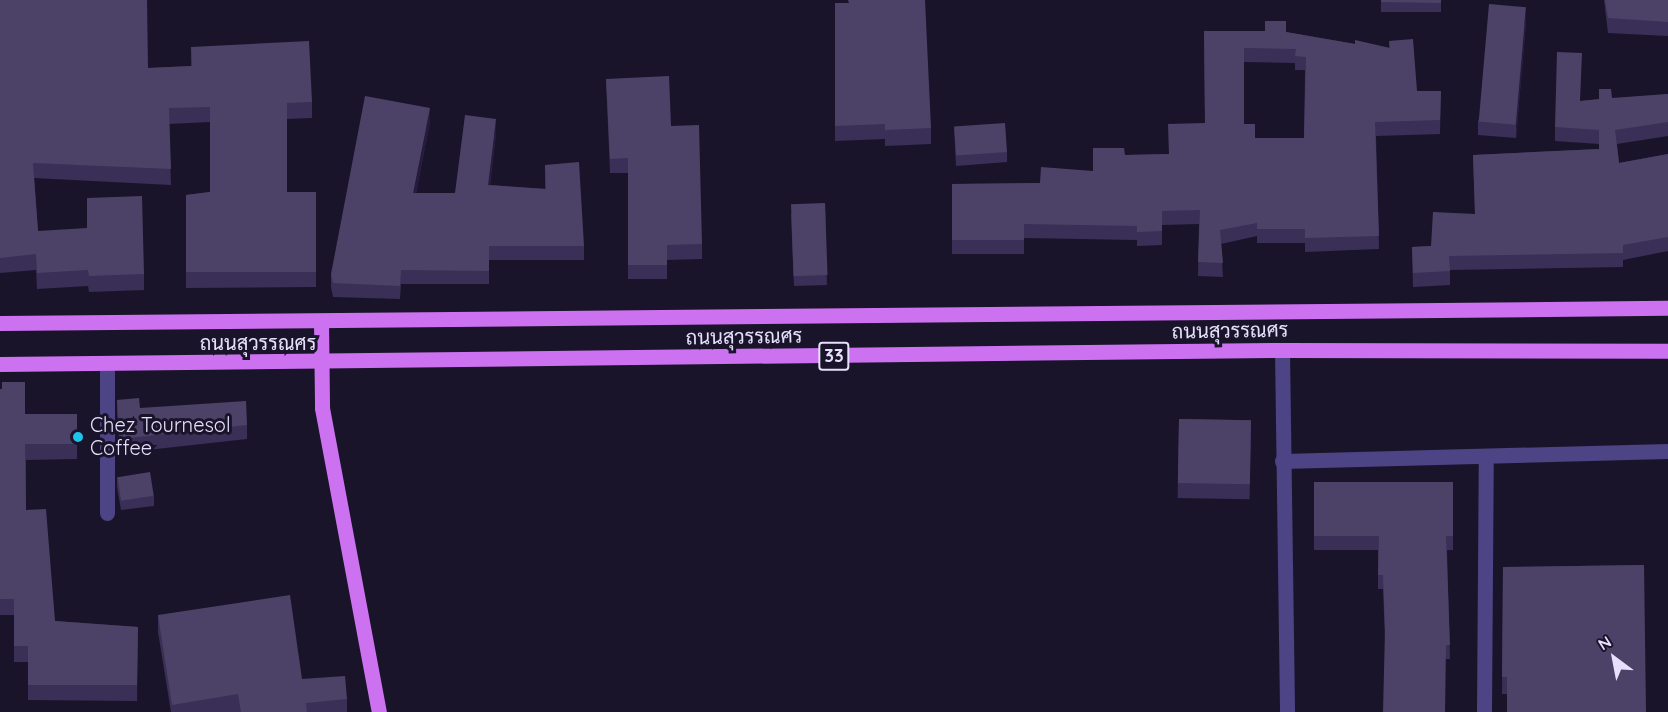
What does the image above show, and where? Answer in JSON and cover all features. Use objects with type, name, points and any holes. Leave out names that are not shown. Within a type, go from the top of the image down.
[{"type":"main road","name":"ถนนสุวรรณศร","points":[[0,322],[1668,308]]},
{"type":"main road","points":[[321,321],[322,408],[379,712]]},
{"type":"main road","name":"ถนนสุวรรณศร","points":[[0,364],[1282,350],[1668,351]]},
{"type":"street","points":[[1282,350],[1287,712]]},
{"type":"street","points":[[107,363],[108,513]]},
{"type":"street","points":[[1282,461],[1668,451]]},
{"type":"street","points":[[1484,712],[1486,456]]},
{"type":"building","points":[[0,0],[147,0],[148,68],[192,66],[191,47],[309,41],[312,102],[287,103],[287,192],[316,192],[316,272],[186,272],[186,195],[210,192],[210,107],[169,108],[171,169],[33,163],[38,231],[87,228],[87,198],[142,196],[144,274],[89,276],[88,270],[37,273],[36,254],[0,258]]},
{"type":"building","points":[[848,0],[925,0],[931,128],[885,130],[885,124],[835,126],[835,3],[849,3]]},
{"type":"building","points":[[1381,0],[1441,0],[1441,3],[1381,2]]},
{"type":"building","points":[[1605,0],[1668,0],[1668,22],[1608,18]]},
{"type":"building","points":[[1489,4],[1526,7],[1516,125],[1479,122]]},
{"type":"building","points":[[1265,21],[1286,21],[1286,32],[1355,44],[1355,40],[1390,48],[1389,41],[1413,39],[1417,91],[1441,91],[1440,120],[1375,122],[1379,236],[1305,238],[1305,229],[1257,229],[1257,223],[1220,230],[1223,263],[1198,262],[1200,210],[1162,211],[1162,231],[1137,232],[1137,226],[1024,224],[1024,240],[952,240],[952,184],[1040,183],[1041,167],[1093,171],[1093,148],[1124,148],[1125,155],[1169,154],[1168,124],[1205,123],[1204,31],[1265,31]],"holes":[[[1244,48],[1296,49],[1295,56],[1306,57],[1304,138],[1255,138],[1255,124],[1244,124]]]},
{"type":"building","points":[[1557,52],[1582,53],[1580,101],[1599,99],[1599,89],[1611,89],[1612,98],[1668,94],[1668,122],[1615,130],[1619,163],[1668,154],[1668,237],[1623,245],[1623,253],[1449,256],[1450,271],[1413,273],[1412,247],[1431,246],[1433,212],[1475,214],[1473,155],[1599,149],[1599,130],[1555,127]]},
{"type":"building","points":[[669,76],[671,126],[699,125],[702,244],[667,245],[667,265],[628,265],[628,158],[610,159],[606,79]]},
{"type":"building","points":[[365,96],[430,108],[413,193],[455,193],[465,115],[496,119],[488,185],[546,189],[545,165],[579,162],[584,246],[489,246],[489,271],[401,270],[400,286],[333,283],[331,274]]},
{"type":"building","points":[[1005,123],[1007,152],[956,155],[954,127]]},
{"type":"building","points":[[825,203],[828,275],[794,276],[791,204]]},
{"type":"building","points":[[2,382],[25,382],[25,414],[77,414],[77,444],[25,444],[26,510],[46,509],[55,621],[138,627],[137,685],[28,685],[28,646],[14,646],[14,599],[0,599],[0,389],[2,389]]},
{"type":"building","points":[[139,398],[140,408],[246,401],[247,425],[120,439],[117,400]]},
{"type":"building","points":[[1179,419],[1251,420],[1250,484],[1178,483]]},
{"type":"building","points":[[150,472],[154,496],[121,501],[117,477]]},
{"type":"building","points":[[1314,482],[1453,482],[1453,536],[1446,536],[1450,645],[1446,645],[1445,712],[1383,712],[1385,630],[1383,575],[1378,575],[1379,536],[1314,536]]},
{"type":"building","points":[[1644,565],[1646,712],[1507,712],[1507,677],[1502,677],[1503,567]]},
{"type":"building","points":[[290,595],[302,679],[345,676],[347,699],[306,703],[307,712],[241,712],[238,694],[172,705],[158,615]]},
{"type":"place","name":"Chez Tournesol Coffee","points":[[78,437]]}]
